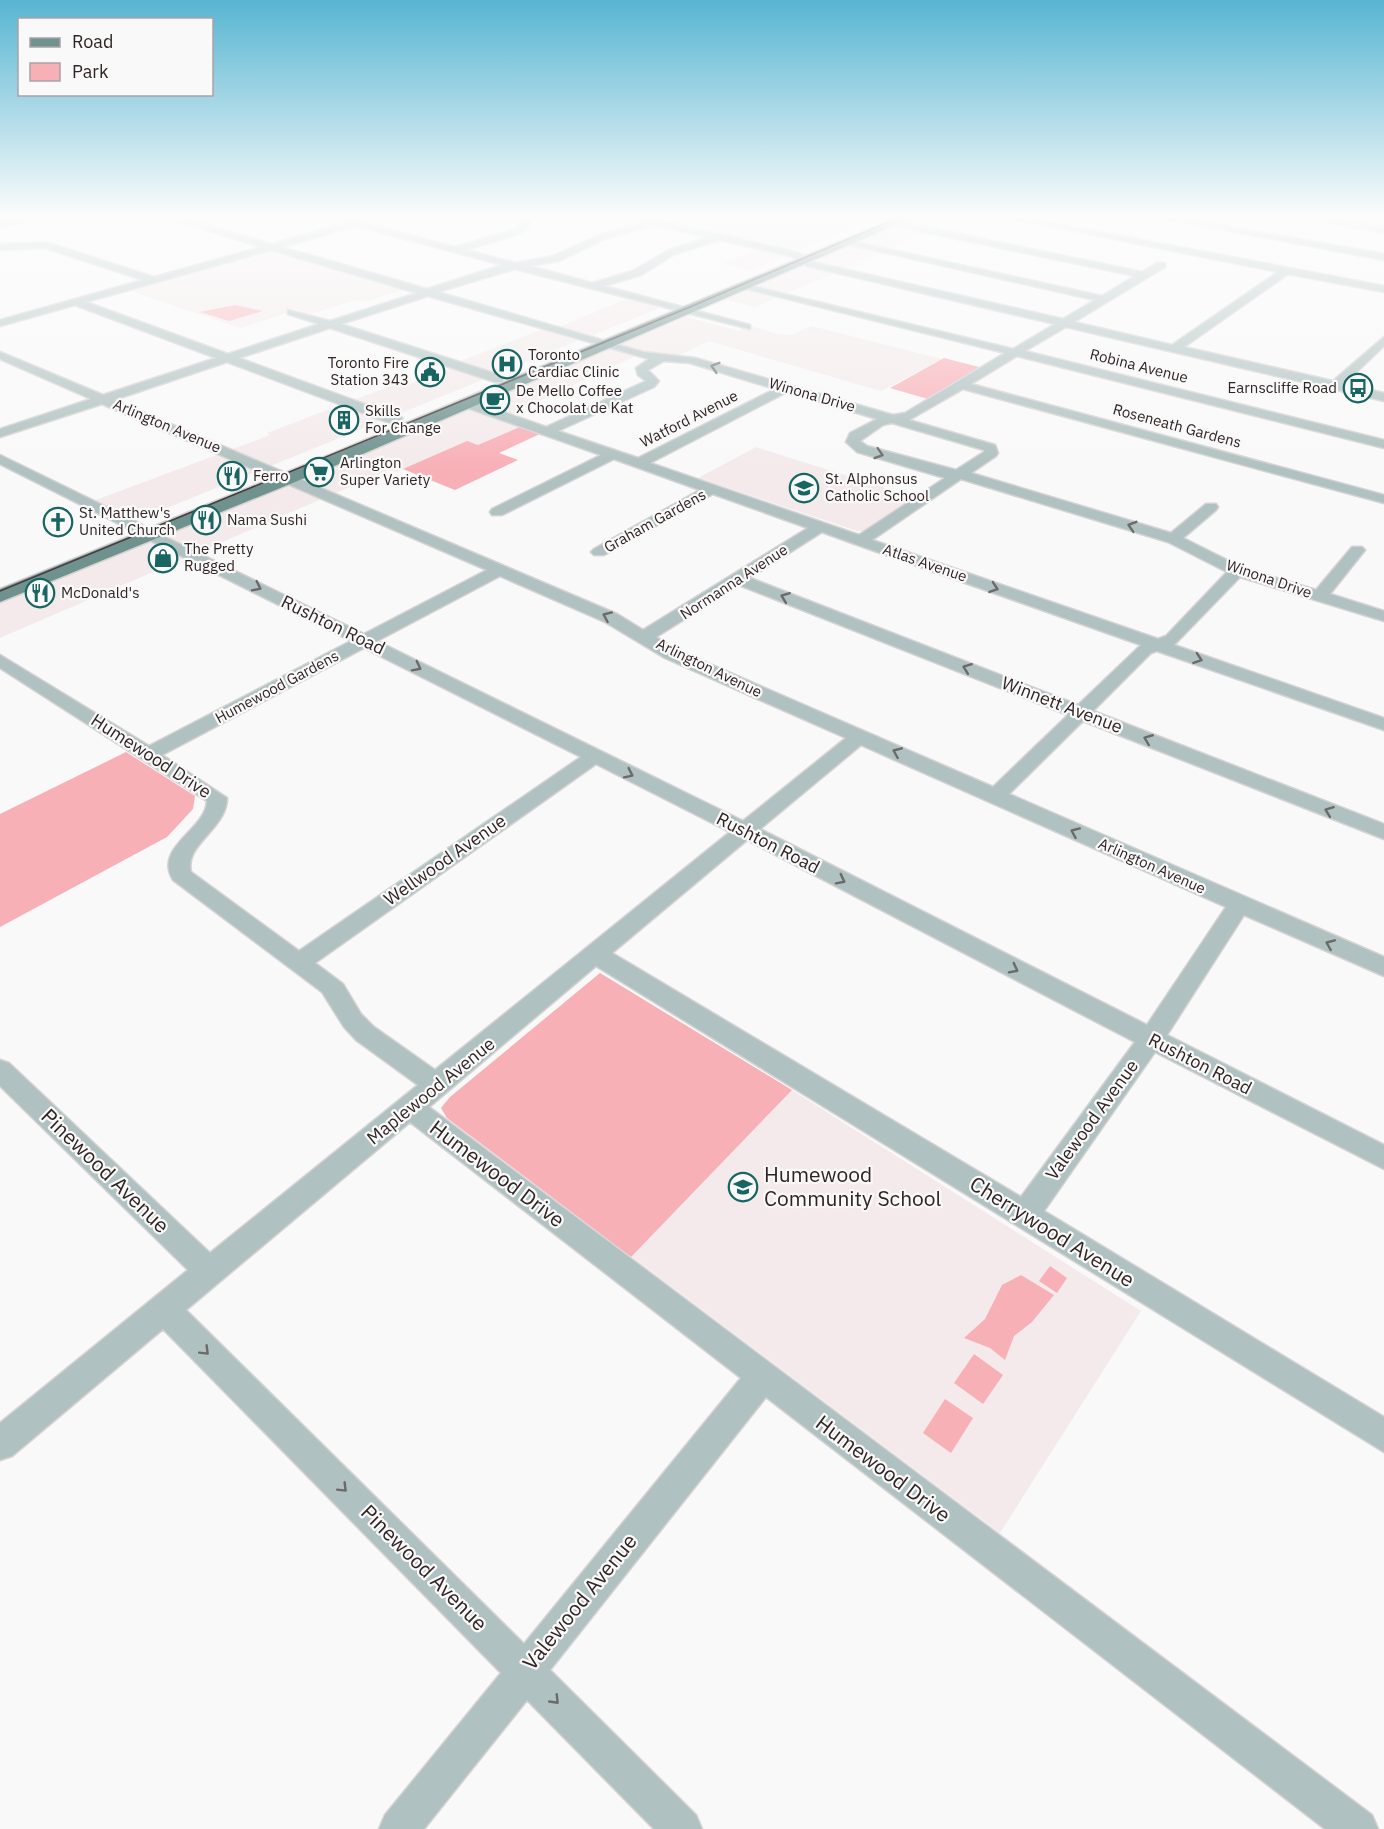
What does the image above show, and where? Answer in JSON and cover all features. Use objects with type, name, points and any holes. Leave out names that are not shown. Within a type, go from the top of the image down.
[{"type":"main road","points":[[0,582],[142,530],[466,403],[607,344],[704,299]]},
{"type":"main road","points":[[280,474],[397,421],[592,340],[709,299]]},
{"type":"main road","points":[[0,596],[142,530]]},
{"type":"street","points":[[0,323],[85,299]]},
{"type":"street","points":[[0,434],[407,299]]},
{"type":"street","name":"Winona Drive","points":[[454,299],[642,355],[691,360],[990,448],[991,453],[958,475]]},
{"type":"street","points":[[645,299],[746,327]]},
{"type":"street","name":"Robina Avenue","points":[[802,299],[1384,444]]},
{"type":"street","points":[[967,299],[1384,397]]},
{"type":"street","points":[[958,475],[942,473],[862,449],[853,442],[855,436],[879,422],[909,416],[1102,299]]},
{"type":"street","points":[[1175,348],[1245,299]]},
{"type":"street","points":[[75,302],[397,421]]},
{"type":"street","points":[[292,312],[499,379]]},
{"type":"street","points":[[1335,386],[1384,340]]},
{"type":"street","name":"Arlington Avenue","points":[[0,355],[611,618],[646,636],[671,654],[997,795],[1239,905],[1384,967]]},
{"type":"street","points":[[547,431],[651,384],[653,381],[642,372],[642,368],[662,357]]},
{"type":"street","points":[[9,372],[26,367]]},
{"type":"street","name":"Roseneath Gardens","points":[[962,385],[1384,499]]},
{"type":"street","name":"Watford Avenue","points":[[639,463],[786,388]]},
{"type":"street","name":"Atlas Avenue","points":[[466,403],[1384,724]]},
{"type":"street","points":[[497,512],[614,454]]},
{"type":"street","name":"Rushton Road","points":[[0,459],[593,757],[746,831],[1384,1158]]},
{"type":"street","points":[[860,541],[958,475]]},
{"type":"street","name":"Winona Drive","points":[[958,475],[1173,539],[1237,571],[1384,616]]},
{"type":"street","name":"Graham Gardens","points":[[599,552],[712,489]]},
{"type":"street","points":[[1173,539],[1211,507]]},
{"type":"street","name":"Normanna Avenue","points":[[646,636],[820,526]]},
{"type":"street","points":[[1320,596],[1358,550]]},
{"type":"street","name":"Humewood Gardens","points":[[149,754],[500,570]]},
{"type":"street","points":[[997,795],[1145,649],[1172,640],[1237,571]]},
{"type":"street","name":"Winnett Avenue","points":[[739,579],[1384,832]]},
{"type":"street","name":"Humewood Drive","points":[[4,668],[213,794],[218,802],[216,810],[180,856],[178,870],[181,875],[335,991],[351,1018],[362,1031],[437,1085]]},
{"type":"street","name":"Maplewood Avenue","points":[[0,1444],[860,736]]},
{"type":"street","name":"Wellwood Avenue","points":[[298,963],[593,757]]},
{"type":"street","name":"Valewood Avenue","points":[[1025,1215],[1151,1039],[1239,905]]},
{"type":"street","name":"Cherrywood Avenue","points":[[596,955],[1384,1436]]},
{"type":"street","name":"Pinewood Avenue","points":[[0,1070],[210,1272]]},
{"type":"street","name":"Humewood Drive","points":[[410,1107],[1358,1829]]},
{"type":"street","name":"Pinewood Avenue","points":[[164,1309],[682,1829]]},
{"type":"street","name":"Valewood Avenue","points":[[399,1829],[525,1669],[762,1377]]},
{"type":"shaded area","points":[[156,299],[372,299],[364,302],[356,300],[311,314],[296,310],[240,328]]},
{"type":"shaded area","points":[[626,299],[633,299],[660,308],[593,335],[559,327]]},
{"type":"shaded area","points":[[724,299],[773,299],[755,307]]},
{"type":"shaded area","points":[[686,317],[739,331],[744,323],[776,334],[792,335],[811,326],[942,359],[881,391],[709,341],[669,360],[636,356],[511,414],[546,426],[537,432],[522,426],[478,445],[467,442],[397,472],[389,470],[0,638],[0,602]]},
{"type":"shaded area","points":[[543,329],[578,341],[140,519],[132,520],[93,501],[270,435],[267,433],[398,383],[406,385],[450,369],[458,362]]},
{"type":"shaded area","name":"St. Alphonsus Catholic School","points":[[756,447],[914,497],[863,531],[857,531],[698,478]]},
{"type":"shaded area","name":"Humewood Community School","points":[[600,973],[792,1090],[1141,1311],[1000,1533],[447,1118],[441,1108],[450,1097]]},
{"type":"green space","points":[[235,305],[263,311],[229,321],[200,312]]},
{"type":"green space","points":[[944,358],[983,368],[928,399],[890,388]]},
{"type":"green space","points":[[522,426],[542,433],[499,453],[518,460],[455,490],[403,469],[467,441],[478,445]]},
{"type":"green space","points":[[126,752],[195,796],[193,809],[167,837],[0,927],[0,814]]},
{"type":"green space","points":[[600,973],[792,1090],[631,1257],[447,1118],[441,1108],[450,1097]]},
{"type":"green space","points":[[1050,1266],[1067,1278],[1057,1293],[1039,1281]]},
{"type":"green space","points":[[1021,1275],[1054,1295],[1032,1322],[1014,1336],[1005,1360],[990,1348],[964,1338],[985,1319],[1002,1285]]},
{"type":"green space","points":[[974,1354],[1003,1375],[983,1404],[954,1383]]},
{"type":"green space","points":[[945,1399],[973,1418],[951,1453],[923,1433]]},
{"type":"tram line","points":[[0,591],[708,299]]},
{"type":"place","name":"Toronto Cardiac Clinic","points":[[507,364]]},
{"type":"place","name":"Toronto Fire Station 343","points":[[430,372]]},
{"type":"place","name":"Earnscliffe Road","points":[[1358,388]]},
{"type":"place","name":"De Mello Coffee x Chocolat de Kat","points":[[495,400]]},
{"type":"place","name":"Skills For Change","points":[[344,420]]},
{"type":"place","name":"Arlington Super Variety","points":[[319,472]]},
{"type":"place","name":"Ferro","points":[[232,476]]},
{"type":"place","name":"St. Alphonsus Catholic School","points":[[804,488]]},
{"type":"place","name":"Nama Sushi","points":[[206,520]]},
{"type":"place","name":"St. Matthew's United Church","points":[[58,522]]},
{"type":"place","name":"The Pretty Rugged","points":[[163,558]]},
{"type":"place","name":"McDonald's","points":[[40,593]]},
{"type":"place","name":"Humewood Community School","points":[[743,1187]]}]
